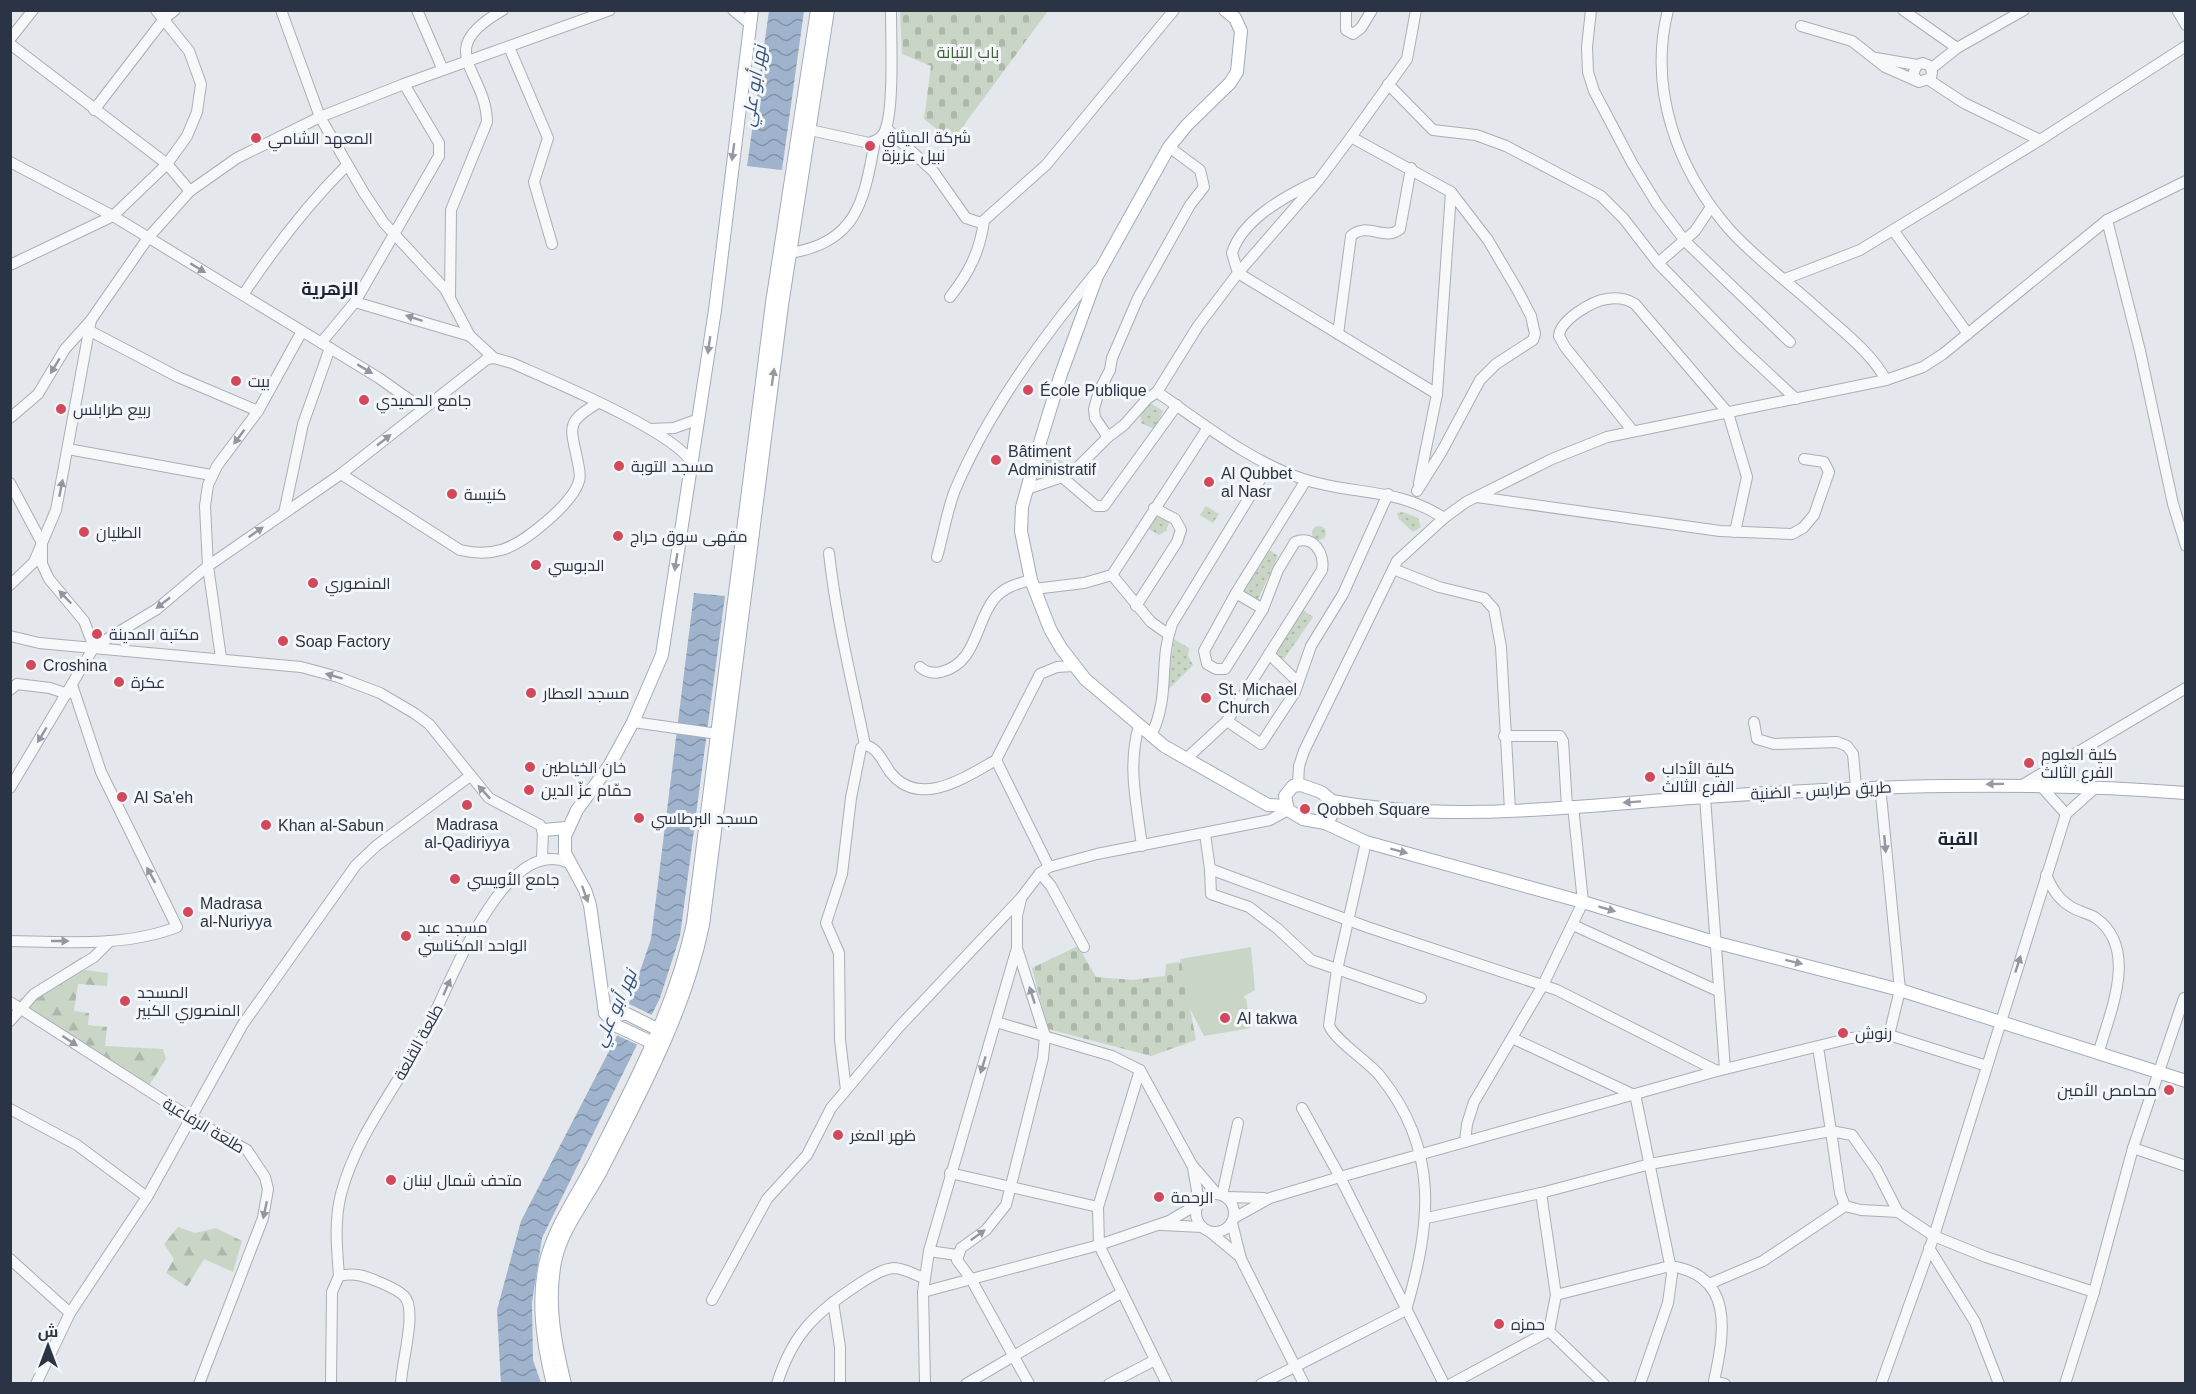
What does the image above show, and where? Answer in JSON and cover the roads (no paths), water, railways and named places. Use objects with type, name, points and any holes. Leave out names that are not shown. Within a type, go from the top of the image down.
[{"type":"main road","points":[[648,1041],[617,1026],[605,1013],[590,905],[565,853],[567,828],[591,789],[609,766],[633,722],[662,655],[699,419],[752,10]]},
{"type":"main road","points":[[553,1383],[545,1345],[543,1317],[546,1259],[556,1230],[585,1180],[680,976],[693,923],[772,303],[817,10]]},
{"type":"main road","points":[[565,1383],[555,1344],[552,1320],[551,1294],[555,1260],[566,1231],[600,1172],[662,1045],[693,967],[707,907],[718,734],[828,10]]},
{"type":"main road","points":[[1225,10],[1235,18],[1241,31],[1237,72],[1224,90],[1193,119],[1169,147],[1107,258],[1086,301],[1022,507],[1021,531],[1032,584],[1050,629],[1074,666],[1151,736],[1186,759],[1268,805],[1287,808],[1303,819],[1325,823],[1366,842],[1583,902],[1714,942],[1900,990],[2099,1051],[2186,1081]]},
{"type":"main road","name":"طريق طرابس - الضنية","points":[[1332,801],[1434,812],[1570,807],[1880,785],[2024,784],[2186,794]]},
{"type":"main road","points":[[1287,808],[1287,792],[1298,785],[1321,792],[1332,801],[1331,816],[1325,823]]},
{"type":"main road","points":[[543,830],[567,828]]},
{"type":"main road","points":[[605,1013],[622,1012],[655,1027]]},
{"type":"street","points":[[33,10],[10,41],[94,110],[167,164],[190,191]]},
{"type":"street","points":[[94,110],[160,15],[175,10]]},
{"type":"street","points":[[281,10],[320,117],[347,165],[384,223],[450,297],[470,336],[494,358],[512,363],[649,429],[686,453],[692,463]]},
{"type":"street","points":[[417,10],[443,70]]},
{"type":"street","points":[[10,418],[38,394],[66,350],[91,325],[148,238],[190,191],[237,158],[320,117],[404,84],[610,10]]},
{"type":"street","points":[[734,10],[750,24]]},
{"type":"street","points":[[790,253],[828,242],[847,226],[861,205],[875,141],[886,128],[891,10]]},
{"type":"street","points":[[886,128],[933,171],[966,218],[974,222],[984,221],[1046,165],[1174,10]]},
{"type":"street","points":[[1346,10],[1346,30],[1353,34],[1361,28],[1372,10]]},
{"type":"street","points":[[1027,489],[1062,477],[1086,460],[1157,392],[1198,326],[1238,273],[1318,181],[1407,59],[1416,10]]},
{"type":"street","points":[[1591,10],[1586,58],[1594,91],[1632,163],[1657,204],[1685,241],[1790,342]]},
{"type":"street","points":[[1668,10],[1660,61],[1662,92],[1673,132],[1699,189],[1731,231],[1864,351],[1886,380]]},
{"type":"street","points":[[1903,10],[1957,48]]},
{"type":"street","points":[[1929,80],[1932,68],[1957,48],[2024,10]]},
{"type":"street","points":[[2177,10],[2186,26]]},
{"type":"street","points":[[450,297],[451,210],[487,122],[486,108],[467,62],[466,47],[468,38],[500,11]]},
{"type":"street","points":[[10,265],[113,216],[167,164],[186,136],[202,94],[189,51],[160,15]]},
{"type":"street","points":[[1801,26],[1852,41],[1885,67],[1917,80],[1929,80],[1964,103],[2040,140]]},
{"type":"street","points":[[1785,279],[1843,258],[1893,230],[2040,140],[2186,46]]},
{"type":"street","points":[[509,47],[548,138],[534,182],[552,244]]},
{"type":"street","points":[[1875,58],[1917,65],[1927,64],[1932,68]]},
{"type":"street","points":[[1917,65],[1913,74],[1917,80]]},
{"type":"street","points":[[284,513],[303,424],[325,345],[355,302],[436,162],[440,150],[435,136],[404,84]]},
{"type":"street","points":[[1388,84],[1433,130],[1476,135],[1506,146],[1601,196],[1624,219],[1658,263],[1739,346],[1796,399]]},
{"type":"street","points":[[810,130],[855,140],[875,141]]},
{"type":"street","points":[[1351,137],[1451,192],[1503,264],[1531,316],[1535,334],[1528,345],[1496,364],[1480,380],[1416,497]]},
{"type":"street","points":[[1108,437],[1095,418],[1094,409],[1099,391],[1110,370],[1112,357],[1138,298],[1190,205],[1203,187],[1200,170],[1169,147]]},
{"type":"street","points":[[10,162],[113,216],[325,345],[414,403],[427,406]]},
{"type":"street","points":[[243,296],[279,242],[315,196],[347,165]]},
{"type":"street","points":[[1338,334],[1351,236],[1364,229],[1391,234],[1400,229],[1411,168]]},
{"type":"street","points":[[1318,181],[1279,203],[1247,227],[1232,253],[1238,273],[1437,394]]},
{"type":"street","points":[[1298,785],[1299,766],[1304,751],[1400,555],[1444,518],[1477,497],[1586,443],[1632,430],[1728,413],[1886,380],[1923,367],[1968,334],[2107,220],[2186,181]]},
{"type":"street","points":[[1416,497],[1437,394],[1451,192]]},
{"type":"street","points":[[1658,263],[1685,241],[1711,207]]},
{"type":"street","points":[[2107,220],[2140,351],[2173,504],[2186,546]]},
{"type":"street","points":[[950,297],[973,264],[980,245],[984,221]]},
{"type":"street","points":[[1893,230],[1968,334]]},
{"type":"street","points":[[937,557],[955,492],[1005,395],[1107,258]]},
{"type":"street","points":[[1632,430],[1565,347],[1559,336],[1565,323],[1608,298],[1622,298],[1635,304],[1728,413],[1747,477],[1735,532]]},
{"type":"street","points":[[355,302],[470,336]]},
{"type":"street","points":[[91,325],[178,377],[258,411]]},
{"type":"street","points":[[10,585],[34,562],[56,510],[91,325]]},
{"type":"street","points":[[221,658],[208,566],[205,506],[211,475],[258,411],[302,333]]},
{"type":"street","points":[[10,788],[93,647],[157,609],[208,566],[341,474],[427,406],[451,390],[481,363],[494,358]]},
{"type":"street","points":[[1157,392],[1208,429],[1269,465],[1306,480],[1416,497],[1444,518]]},
{"type":"street","points":[[341,474],[460,550],[473,553],[500,551],[515,545],[539,527],[576,491],[581,477],[571,428],[577,416],[598,403]]},
{"type":"street","points":[[1062,477],[1096,506],[1104,506],[1177,405]]},
{"type":"street","points":[[649,429],[674,428],[699,419]]},
{"type":"street","points":[[920,667],[924,671],[939,673],[957,664],[969,651],[996,597],[1008,587],[1084,583],[1112,575],[1208,429]]},
{"type":"street","points":[[68,449],[211,475]]},
{"type":"street","points":[[1477,497],[1735,532],[1792,534],[1803,528],[1814,515],[1829,472],[1824,462],[1804,459]]},
{"type":"street","points":[[1151,736],[1163,704],[1168,634],[1177,614],[1269,465]]},
{"type":"street","points":[[1186,759],[1227,721],[1317,579],[1323,564],[1322,554],[1312,542],[1299,540],[1278,570],[1263,609],[1225,669],[1211,667],[1205,660],[1204,651],[1236,593],[1306,480]]},
{"type":"street","points":[[10,483],[42,543],[42,564],[49,579],[84,621],[93,647]]},
{"type":"street","points":[[1227,721],[1261,744],[1295,692],[1311,646],[1343,594],[1388,494]]},
{"type":"street","points":[[1136,606],[1177,542],[1181,530],[1175,519],[1154,508]]},
{"type":"street","points":[[1271,539],[1290,550]]},
{"type":"street","points":[[828,553],[844,656],[852,678],[865,745]]},
{"type":"street","points":[[1393,569],[1439,587],[1484,598],[1494,609],[1501,647],[1504,736],[1510,810]]},
{"type":"street","points":[[1112,575],[1151,622],[1168,634]]},
{"type":"street","points":[[1236,593],[1263,609]]},
{"type":"street","points":[[10,636],[25,641],[301,667],[380,693],[429,724],[489,798],[530,819],[543,830],[542,859],[569,863]]},
{"type":"street","points":[[1269,654],[1298,682]]},
{"type":"street","points":[[865,745],[876,751],[906,787],[918,790],[951,783],[996,760],[1040,674],[1057,667],[1074,666]]},
{"type":"street","points":[[13,685],[69,689]]},
{"type":"street","points":[[2024,784],[2186,688]]},
{"type":"street","points":[[10,940],[111,941],[161,933],[177,927],[101,772],[69,689]]},
{"type":"street","points":[[633,722],[718,734]]},
{"type":"street","points":[[1754,722],[1757,740],[1774,744],[1837,742],[1847,746],[1853,754],[1856,787]]},
{"type":"street","points":[[1139,726],[1132,774],[1143,846]]},
{"type":"street","points":[[1465,1142],[1467,1124],[1474,1102],[1543,985],[1583,902],[1563,738],[1553,734],[1504,736]]},
{"type":"street","points":[[846,1090],[840,1040],[839,954],[826,923],[842,874],[851,798],[861,748],[865,745]]},
{"type":"street","points":[[996,760],[1044,870],[1084,947]]},
{"type":"street","points":[[36,1383],[70,1313],[147,1197],[243,1024],[356,865],[376,846],[470,776]]},
{"type":"street","points":[[1880,785],[1900,990],[1889,1035]]},
{"type":"street","points":[[2040,785],[2066,814]]},
{"type":"street","points":[[1881,1383],[1934,1236],[2066,814],[2095,788]]},
{"type":"street","points":[[1706,797],[1721,1070]]},
{"type":"street","points":[[712,1300],[767,1199],[807,1155],[831,1108],[899,1027],[1021,898],[1044,870],[1143,846],[1270,820],[1287,808]]},
{"type":"street","points":[[1205,834],[1211,894],[1249,907],[1278,929],[1311,960],[1421,998]]},
{"type":"street","points":[[1366,842],[1337,970],[1329,1028],[1381,1076],[1400,1107],[1421,1154],[1427,1218],[1406,1310]]},
{"type":"street","name":"طلعة القلعة","points":[[331,1383],[332,1292],[339,1276],[336,1228],[341,1194],[368,1128],[411,1058],[477,926],[500,893],[528,866],[542,859]]},
{"type":"street","points":[[1210,869],[1349,920],[1543,985],[1721,1070]]},
{"type":"street","points":[[2046,875],[2062,901],[2096,917],[2106,928],[2117,950],[2119,975],[2099,1051]]},
{"type":"street","points":[[925,1383],[922,1292],[929,1251],[1017,948],[1017,916],[1021,898]]},
{"type":"street","points":[[1573,925],[1718,991]]},
{"type":"street","points":[[10,1021],[34,994],[94,957],[111,941]]},
{"type":"street","points":[[1017,948],[1045,1036],[1043,1058],[1008,1185],[1006,1205],[986,1230],[961,1248],[957,1255],[959,1265],[972,1279],[1029,1383]]},
{"type":"street","points":[[2065,1383],[2094,1292],[2133,1148],[2184,998]]},
{"type":"street","name":"طلعة الرفاعية","points":[[10,1002],[191,1118],[247,1150],[261,1168],[268,1189],[263,1218],[199,1383]]},
{"type":"street","points":[[996,1022],[1112,1056],[1140,1070],[1192,1165],[1234,1207],[1233,1221],[1241,1259],[1304,1383]]},
{"type":"street","points":[[1159,1225],[1221,1231],[1270,1198],[1633,1094],[1851,1038],[1889,1035],[1987,1066]]},
{"type":"street","points":[[1512,1038],[1633,1094]]},
{"type":"street","points":[[1818,1047],[1840,1193],[1845,1206]]},
{"type":"street","points":[[1140,1070],[1098,1207],[1099,1245],[1167,1383]]},
{"type":"street","points":[[1633,1094],[1650,1164],[1672,1286],[1640,1383]]},
{"type":"street","points":[[1302,1108],[1340,1177],[1444,1383]]},
{"type":"street","points":[[10,1109],[76,1145],[147,1197]]},
{"type":"street","points":[[1222,1195],[1238,1123]]},
{"type":"street","points":[[1427,1218],[1650,1164],[1831,1131],[1846,1132],[1857,1140],[1876,1169],[1898,1212],[1934,1236],[1986,1257],[2094,1292]]},
{"type":"street","points":[[2133,1148],[2186,1166]]},
{"type":"street","points":[[1192,1165],[1199,1203],[1196,1212],[1205,1228],[1241,1259]]},
{"type":"street","points":[[950,1173],[1098,1207]]},
{"type":"street","points":[[1540,1192],[1556,1295],[1549,1331]]},
{"type":"street","points":[[922,1292],[1099,1245],[1159,1225],[1199,1203],[1207,1195],[1270,1198]]},
{"type":"street","points":[[1709,1284],[1763,1261],[1845,1206],[1861,1210],[1898,1212]]},
{"type":"street","points":[[1929,1248],[1975,1322],[1999,1383]]},
{"type":"street","points":[[929,1251],[957,1255]]},
{"type":"street","points":[[10,1259],[70,1313]]},
{"type":"street","points":[[1556,1295],[1670,1266],[1686,1268],[1701,1275],[1709,1284],[1721,1311],[1717,1383]]},
{"type":"street","points":[[777,1383],[801,1332],[810,1320],[833,1302],[885,1270],[896,1268],[924,1278]]},
{"type":"street","points":[[339,1276],[358,1274],[393,1288],[405,1297],[410,1318],[400,1383]]},
{"type":"street","points":[[966,1383],[1121,1293]]},
{"type":"street","points":[[833,1302],[840,1347],[840,1383]]},
{"type":"street","points":[[1261,1383],[1406,1310]]},
{"type":"street","points":[[1451,1383],[1549,1331]]},
{"type":"street","points":[[1549,1331],[1604,1383]]},
{"type":"street","points":[[1109,1383],[1155,1360]]},
{"type":"water","points":[[769,11],[804,11],[782,170],[747,166]]},
{"type":"water","points":[[694,593],[725,596],[680,936],[660,998],[542,1238],[532,1302],[533,1360],[541,1383],[501,1384],[497,1310],[521,1221],[620,1030],[651,939]]},
{"type":"place","name":"المعهد الشامي","points":[[256,138]]},
{"type":"place","name":"شركة الميثاق نبيل عزيزة","points":[[870,146]]},
{"type":"place","name":"بيت","points":[[236,381]]},
{"type":"place","name":"École Publique","points":[[1028,390]]},
{"type":"place","name":"جامع الحميدي","points":[[364,400]]},
{"type":"place","name":"ربيع طرابلس","points":[[61,409]]},
{"type":"place","name":"Bâtiment Administratif","points":[[996,460]]},
{"type":"place","name":"مسجد التوبة","points":[[619,466]]},
{"type":"place","name":"Al Qubbet al Nasr","points":[[1209,482]]},
{"type":"place","name":"كنيسة","points":[[452,494]]},
{"type":"place","name":"الطليان","points":[[84,532]]},
{"type":"place","name":"مقهى سوق حراج","points":[[618,536]]},
{"type":"place","name":"الدبوسي","points":[[536,565]]},
{"type":"place","name":"المنصوري","points":[[313,583]]},
{"type":"place","name":"مكتبة المدينة","points":[[97,634]]},
{"type":"place","name":"Soap Factory","points":[[283,641]]},
{"type":"place","name":"Croshina","points":[[31,665]]},
{"type":"place","name":"عكرة","points":[[119,682]]},
{"type":"place","name":"مسجد العطار","points":[[531,693]]},
{"type":"place","name":"St. Michael Church","points":[[1206,698]]},
{"type":"place","name":"كلية العلوم الفرع الثالث","points":[[2029,763]]},
{"type":"place","name":"خان الخياطين","points":[[530,767]]},
{"type":"place","name":"كلية الأداب الفرع الثالث","points":[[1650,777]]},
{"type":"place","name":"حمّام عزّ الدين","points":[[529,790]]},
{"type":"place","name":"Al Sa'eh","points":[[122,797]]},
{"type":"place","name":"Madrasa al-Qadiriyya","points":[[467,805]]},
{"type":"place","name":"Qobbeh Square","points":[[1305,809]]},
{"type":"place","name":"مسجد البرطاسي","points":[[639,818]]},
{"type":"place","name":"Khan al-Sabun","points":[[266,825]]},
{"type":"place","name":"جامع الأويسي","points":[[455,879]]},
{"type":"place","name":"Madrasa al-Nuriyya","points":[[188,912]]},
{"type":"place","name":"مسجد عبد الواحد المكناسي","points":[[406,936]]},
{"type":"place","name":"المسجد المنصوري الكبير","points":[[125,1001]]},
{"type":"place","name":"Al takwa","points":[[1225,1018]]},
{"type":"place","name":"رنوش","points":[[1843,1033]]},
{"type":"place","name":"محامص الأمين","points":[[2169,1090]]},
{"type":"place","name":"ظهر المغر","points":[[838,1135]]},
{"type":"place","name":"متحف شمال لبنان","points":[[391,1180]]},
{"type":"place","name":"الرحمة","points":[[1159,1197]]},
{"type":"place","name":"حمزه","points":[[1499,1324]]},
{"type":"district","name":"الزهرية","points":[[330,289]]},
{"type":"district","name":"القبة","points":[[1958,839]]},
{"type":"park label","name":"باب التبانة","points":[[968,52]]},
{"type":"water label","name":"نهر أبو علي","points":[[754,86]]},
{"type":"water label","name":"نهر أبو علي","points":[[615,1008]]}]
